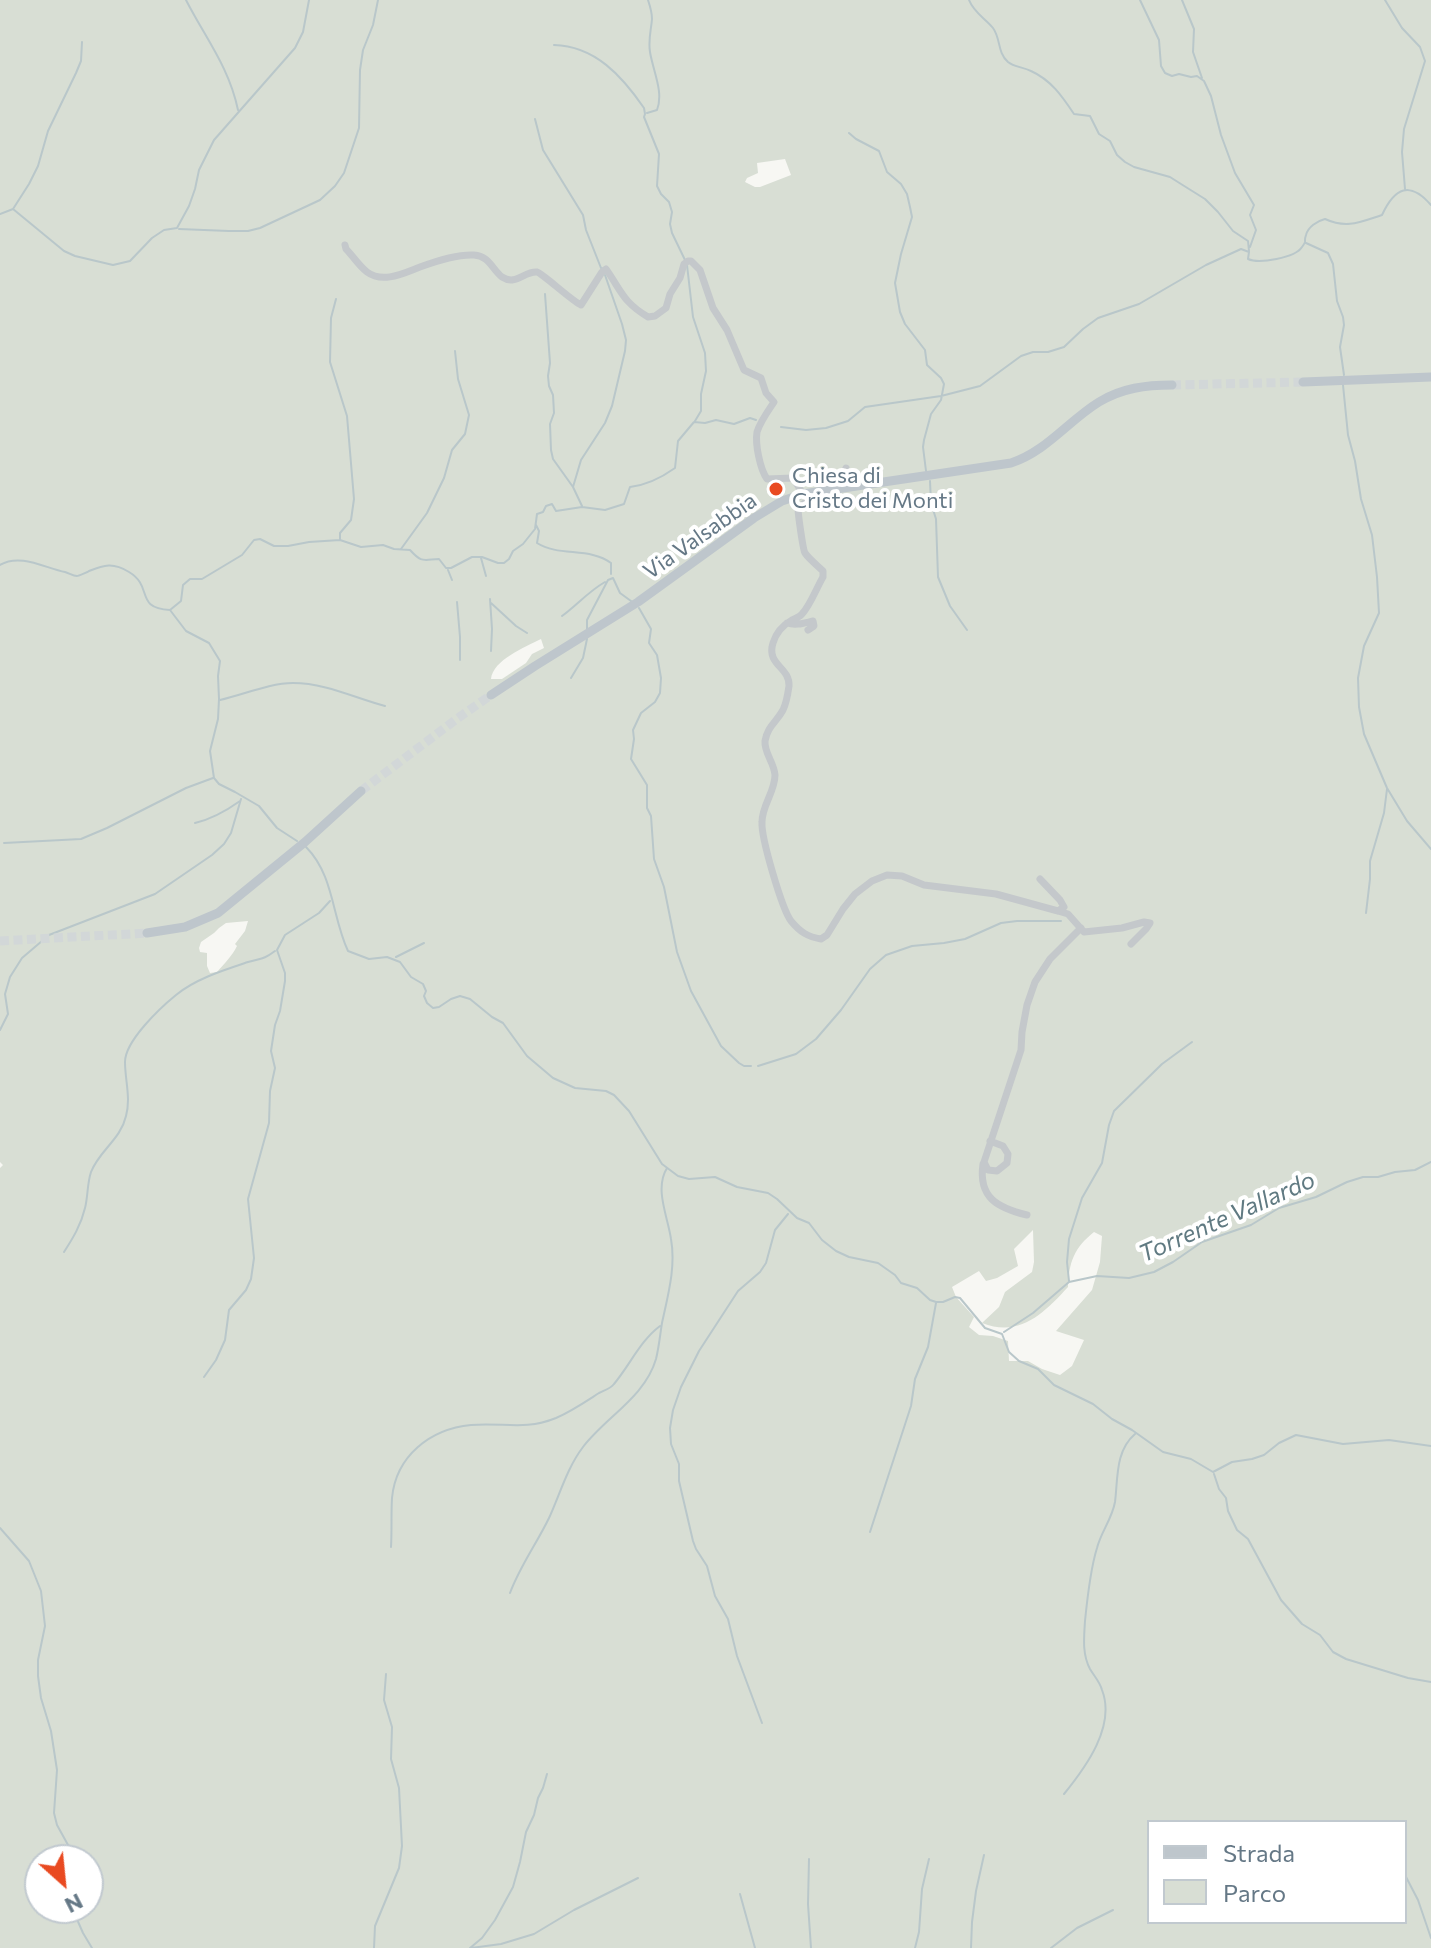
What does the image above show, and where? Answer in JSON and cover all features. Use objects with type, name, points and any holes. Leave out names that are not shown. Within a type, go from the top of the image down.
[{"type":"main road","points":[[1305,382],[1431,377]]},
{"type":"main road","name":"Via Valsabbia","points":[[491,695],[638,602],[782,501],[820,491],[1020,460],[1044,447],[1091,408],[1112,395],[1134,388],[1172,385]]},
{"type":"main road","points":[[147,933],[185,927],[209,918],[305,842],[360,792]]},
{"type":"street","points":[[345,245],[369,274],[385,277],[401,275],[446,258],[475,255],[485,259],[500,275],[509,279],[537,272],[581,305],[606,269],[630,305],[648,317],[666,308],[684,264],[691,261],[700,270],[713,308],[727,330],[744,370],[761,378],[766,393],[774,402],[757,434],[763,474],[767,479],[793,478],[803,494]]},
{"type":"street","points":[[841,481],[846,468]]},
{"type":"street","points":[[820,491],[798,508],[798,513],[803,548],[823,571],[823,577],[802,616],[780,629],[772,646],[773,661],[786,675],[789,687],[784,708],[768,729],[765,748],[775,775],[762,822],[785,911],[798,929],[810,938],[821,939],[855,894],[872,881],[887,875],[902,876],[924,885],[996,894],[1068,914],[1084,932],[1150,923],[1131,944]]},
{"type":"street","points":[[787,623],[813,621],[814,626],[808,630]]},
{"type":"street","points":[[1040,879],[1064,907],[1058,911]]},
{"type":"street","points":[[1027,1215],[997,1205],[988,1196],[982,1171],[1021,1050],[1027,1005],[1035,982],[1050,959],[1081,928]]},
{"type":"street","points":[[984,1162],[988,1170],[997,1171],[1007,1163],[1008,1154],[1003,1146],[990,1141]]},
{"type":"green space","points":[[0,0],[1431,0],[1431,1948],[0,1948],[0,1168],[3,1165],[0,1162]],"holes":[[[785,159],[791,175],[760,187],[745,182],[758,173],[757,163]],[[541,639],[544,648],[502,679],[491,679],[497,666],[511,655]],[[248,921],[230,957],[217,972],[210,973],[207,953],[200,952],[201,942],[226,923]],[[1033,1230],[1032,1272],[1005,1292],[999,1307],[982,1323],[1008,1327],[1020,1325],[1040,1314],[1068,1287],[1071,1263],[1077,1250],[1094,1232],[1102,1236],[1100,1262],[1092,1290],[1056,1331],[1084,1340],[1072,1366],[1060,1375],[1028,1361],[1009,1361],[1008,1341],[979,1335],[969,1327],[974,1317],[956,1297],[952,1287],[979,1271],[986,1281],[1018,1266],[1014,1249]]]},
{"type":"waterway","points":[[186,0],[223,67],[238,110]]},
{"type":"waterway","points":[[0,214],[13,209],[64,251],[75,256],[113,265],[130,261],[152,238],[164,230],[177,228],[189,206],[199,170],[214,140],[295,48],[303,32],[309,0]]},
{"type":"waterway","points":[[179,229],[248,231],[260,228],[320,200],[335,186],[344,173],[359,128],[360,70],[378,0]]},
{"type":"waterway","points":[[647,113],[657,110],[659,103],[649,48],[652,19],[648,0]]},
{"type":"waterway","points":[[969,0],[993,28],[1008,62],[1044,79],[1074,114],[1090,116],[1099,134],[1110,141],[1117,155],[1125,162],[1170,177],[1205,199],[1233,231],[1248,241],[1249,251]]},
{"type":"waterway","points":[[1140,0],[1159,40],[1161,66],[1165,73],[1197,76],[1204,81],[1211,96],[1235,173],[1254,205],[1250,215],[1256,230],[1250,247]]},
{"type":"waterway","points":[[1182,0],[1194,29],[1193,52],[1202,78]]},
{"type":"waterway","points":[[1385,0],[1402,28],[1420,47],[1425,61],[1404,129],[1405,189]]},
{"type":"waterway","points":[[13,209],[38,166],[48,131],[81,61],[82,42]]},
{"type":"waterway","points":[[554,45],[595,57],[617,74],[644,108],[644,117],[659,154],[657,186],[669,202],[672,233],[685,260]]},
{"type":"waterway","points":[[535,119],[543,150],[583,215],[603,269]]},
{"type":"waterway","points":[[849,133],[879,151],[887,172],[907,194],[910,207],[912,217],[895,283],[900,312],[905,324],[925,350],[927,365],[944,384],[941,400],[931,414],[924,440],[926,471]]},
{"type":"waterway","points":[[781,427],[806,430],[826,428],[848,421],[865,407],[941,396],[980,386],[1021,356],[1064,347],[1098,318],[1139,304],[1206,265],[1241,249],[1249,252],[1248,259],[1253,260],[1285,257],[1302,247],[1307,232],[1316,223],[1325,219],[1340,224],[1354,223],[1382,215],[1392,198],[1404,190],[1416,192],[1431,205]]},
{"type":"waterway","points":[[1306,243],[1328,253],[1333,264],[1337,301],[1344,325],[1340,347],[1344,375]]},
{"type":"waterway","points":[[687,265],[693,317],[705,353],[706,371],[701,411],[695,421]]},
{"type":"waterway","points":[[573,487],[581,460],[612,406],[625,351],[622,324],[605,275]]},
{"type":"waterway","points":[[545,294],[550,363],[548,376],[554,413],[550,424],[551,450],[553,459],[582,506]]},
{"type":"waterway","points":[[336,299],[331,318],[330,362],[347,416],[354,499],[351,520],[340,533],[340,540]]},
{"type":"waterway","points":[[401,549],[427,513],[444,478],[452,450],[465,434],[469,415],[458,379],[455,351]]},
{"type":"waterway","points":[[1343,385],[1348,435],[1372,535],[1377,577],[1379,613],[1364,646],[1358,678],[1364,734],[1387,788],[1407,821],[1431,849]]},
{"type":"waterway","points":[[0,565],[24,561],[77,576],[104,566],[118,567],[136,578],[152,605],[170,610],[181,601],[183,585],[190,579],[202,579],[242,555],[254,540],[260,539],[274,546],[340,540],[361,547],[383,545],[410,550],[423,560],[439,559],[446,568],[472,557],[504,563],[535,529],[537,514],[543,512],[546,506],[552,504],[556,511],[582,507],[605,510],[624,504],[630,487],[654,480],[675,468],[678,441],[694,422],[716,420],[734,424],[750,418],[756,420]]},
{"type":"waterway","points":[[930,481],[931,503],[936,519],[938,577],[950,606],[967,630]]},
{"type":"waterway","points":[[536,525],[539,531],[537,543],[555,550],[603,558],[611,563],[611,574]]},
{"type":"waterway","points":[[481,558],[486,576]]},
{"type":"waterway","points":[[448,570],[452,580]]},
{"type":"waterway","points":[[587,629],[587,620],[608,580],[613,578],[620,593],[631,601]]},
{"type":"waterway","points":[[562,616],[605,582]]},
{"type":"waterway","points":[[490,599],[491,651]]},
{"type":"waterway","points":[[457,602],[460,660]]},
{"type":"waterway","points":[[491,603],[527,633]]},
{"type":"waterway","points":[[639,608],[651,629],[649,643],[657,655],[661,678],[660,693],[655,702],[641,713],[633,730],[631,759],[647,785],[654,859],[664,887],[677,952],[691,991],[721,1046],[739,1063],[751,1066]]},
{"type":"waterway","points":[[170,610],[186,631],[209,643],[220,661],[218,719],[210,751],[214,778],[219,784],[259,806],[277,828],[297,841]]},
{"type":"waterway","points":[[571,678],[583,658],[587,639]]},
{"type":"waterway","points":[[220,700],[265,687],[293,683],[328,688],[385,706]]},
{"type":"waterway","points":[[4,843],[81,839],[213,778]]},
{"type":"waterway","points":[[1366,913],[1370,861],[1384,813],[1387,789]]},
{"type":"waterway","points":[[0,1030],[8,1014],[5,994],[10,977],[22,958],[49,935],[155,894],[212,855],[231,833],[241,799]]},
{"type":"waterway","points":[[195,823],[219,814],[240,801]]},
{"type":"waterway","points":[[306,847],[322,870],[348,951],[369,959],[387,957],[400,962],[411,977],[423,984],[426,991],[424,996],[433,1008],[460,996],[470,999],[503,1023],[527,1056],[553,1078],[575,1088],[606,1091],[614,1095],[629,1111],[662,1164],[678,1176],[689,1179],[715,1177],[737,1187],[768,1193],[797,1218],[809,1223],[822,1240],[836,1251],[878,1263],[901,1283],[917,1288],[930,1300],[943,1302],[960,1298],[985,1328],[1002,1334],[1009,1352],[1019,1361],[1038,1369],[1054,1385],[1093,1404],[1163,1452],[1191,1459],[1213,1472],[1232,1462],[1264,1455],[1296,1435],[1343,1444],[1389,1440],[1431,1446]]},
{"type":"waterway","points":[[204,1377],[225,1340],[229,1310],[251,1279],[254,1258],[248,1199],[269,1123],[270,1091],[275,1068],[271,1051],[285,981],[277,950],[285,935],[319,913],[330,901]]},
{"type":"waterway","points":[[758,1066],[796,1054],[816,1039],[870,969],[886,955],[912,946],[965,939],[1001,923],[1061,921]]},
{"type":"waterway","points":[[396,957],[424,943]]},
{"type":"waterway","points":[[64,1252],[83,1214],[91,1172],[126,1116],[125,1062],[137,1035],[161,1008],[192,984],[275,951]]},
{"type":"waterway","points":[[1069,1281],[1069,1239],[1082,1198],[1102,1163],[1114,1111],[1162,1064],[1192,1042]]},
{"type":"waterway","name":"Torrente Vallardo","points":[[1004,1332],[1033,1313],[1069,1282],[1097,1276],[1129,1278],[1154,1272],[1202,1242],[1251,1225],[1279,1208],[1316,1197],[1363,1177],[1415,1170],[1431,1162]]},
{"type":"waterway","points":[[510,1593],[577,1455],[592,1436],[634,1396],[656,1359],[673,1260],[662,1194],[663,1176],[667,1168]]},
{"type":"waterway","points":[[762,1723],[737,1656],[728,1619],[715,1596],[707,1566],[693,1541],[670,1428],[681,1387],[699,1351],[738,1291],[766,1263],[775,1230],[788,1214]]},
{"type":"waterway","points":[[870,1532],[911,1406],[915,1379],[928,1347],[936,1303]]},
{"type":"waterway","points":[[391,1547],[395,1483],[400,1469],[418,1447],[442,1432],[456,1428],[483,1424],[534,1424],[562,1415],[612,1386],[660,1326]]},
{"type":"waterway","points":[[1064,1794],[1089,1759],[1105,1718],[1101,1687],[1086,1657],[1086,1613],[1095,1556],[1115,1502],[1121,1457],[1135,1434]]},
{"type":"waterway","points":[[1214,1474],[1237,1530],[1248,1539],[1281,1600],[1302,1624],[1320,1635],[1333,1652],[1346,1659],[1431,1682]]},
{"type":"waterway","points":[[0,1528],[29,1561],[41,1591],[45,1626],[38,1676],[57,1770],[54,1813],[67,1844]]},
{"type":"waterway","points":[[374,1948],[375,1926],[399,1868],[402,1846],[399,1788],[391,1759],[392,1727],[384,1700],[386,1674]]},
{"type":"waterway","points":[[470,1948],[495,1920],[513,1887],[526,1832],[547,1774]]},
{"type":"waterway","points":[[971,1948],[976,1891],[984,1855]]},
{"type":"waterway","points":[[809,1859],[811,1948]]},
{"type":"waterway","points":[[915,1948],[929,1859]]},
{"type":"waterway","points":[[471,1948],[501,1944],[534,1934],[638,1878]]},
{"type":"waterway","points":[[1407,1879],[1431,1938]]},
{"type":"waterway","points":[[740,1894],[755,1948]]},
{"type":"waterway","points":[[1051,1948],[1077,1928],[1113,1910]]},
{"type":"waterway","points":[[79,1924],[92,1948]]},
{"type":"tunnel","points":[[1172,385],[1303,382]]},
{"type":"tunnel","points":[[361,791],[491,695]]},
{"type":"tunnel","points":[[0,941],[147,933]]},
{"type":"place","name":"Chiesa di Cristo dei Monti","points":[[776,489]]}]
